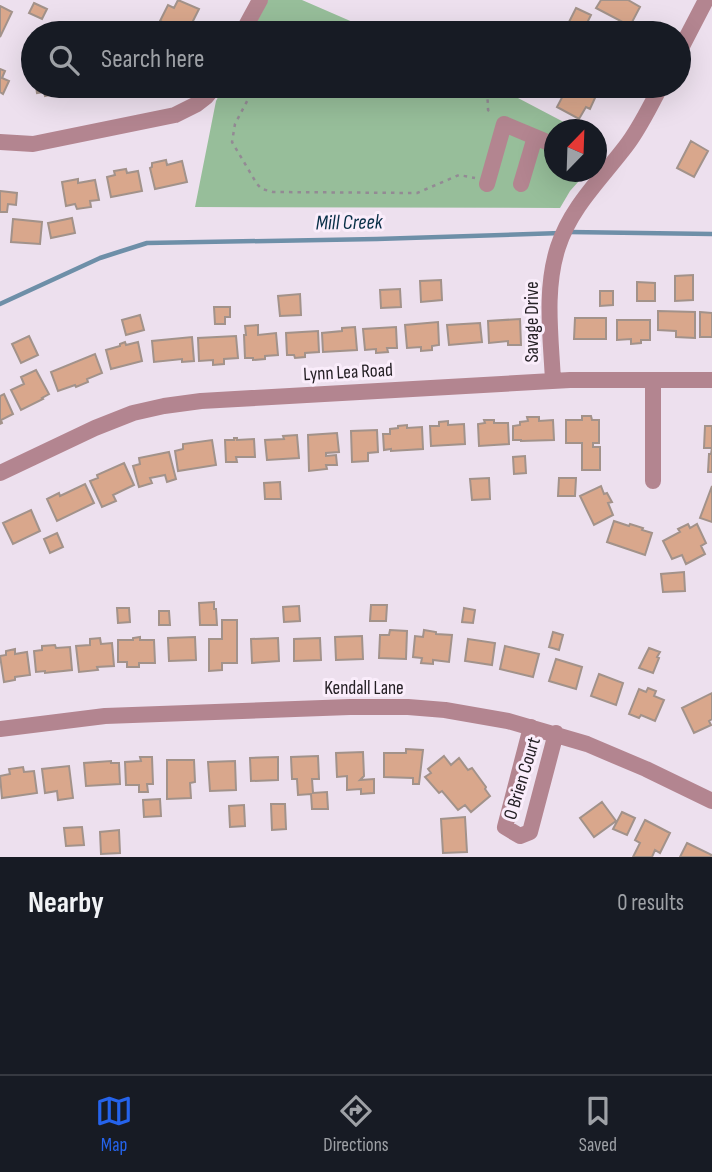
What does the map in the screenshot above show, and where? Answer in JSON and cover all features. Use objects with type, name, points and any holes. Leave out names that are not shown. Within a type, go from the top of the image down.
[{"type":"street","points":[[249,21],[260,0]]},
{"type":"street","points":[[691,29],[706,0]]},
{"type":"street","points":[[0,142],[33,144],[175,115],[205,98]]},
{"type":"street","name":"Savage Drive","points":[[607,165],[627,145],[655,98]]},
{"type":"street","points":[[488,183],[503,124],[544,141]]},
{"type":"street","points":[[521,184],[535,137]]},
{"type":"street","name":"Savage Drive","points":[[553,381],[550,304],[552,274],[558,247],[593,182]]},
{"type":"street","points":[[653,380],[653,481]]},
{"type":"street","name":"Lynn Lea Road","points":[[0,473],[95,428],[133,413],[164,405],[553,381],[712,380]]},
{"type":"street","name":"Kendall Lane","points":[[0,729],[105,716],[349,707],[446,710],[556,733],[605,751],[712,801]]},
{"type":"street","name":"O Brien Court","points":[[530,727],[505,827],[520,836],[530,832],[556,733]]},
{"type":"path","points":[[249,98],[235,124],[232,142],[262,189],[273,192],[417,193],[459,174],[488,183]]},
{"type":"path","points":[[488,98],[488,110],[503,124]]},
{"type":"green space","points":[[268,0],[302,0],[350,21],[257,21]]},
{"type":"green space","points":[[218,98],[518,98],[558,119],[544,119],[544,182],[578,182],[560,208],[195,207]]},
{"type":"building","points":[[178,0],[199,9],[193,21],[160,21],[168,5],[174,8]]},
{"type":"building","points":[[601,0],[628,0],[640,7],[633,21],[621,21],[596,8]]},
{"type":"building","points":[[34,3],[47,9],[42,19],[29,13]]},
{"type":"building","points":[[0,6],[12,12],[0,37]]},
{"type":"building","points":[[576,8],[591,15],[588,21],[570,21]]},
{"type":"building","points":[[0,69],[5,71],[2,78],[9,81],[3,94],[0,92]]},
{"type":"building","points":[[562,98],[595,98],[590,109],[586,107],[579,119],[557,107]]},
{"type":"building","points":[[691,141],[708,151],[694,177],[677,168]]},
{"type":"building","points":[[166,160],[167,165],[182,161],[187,182],[155,189],[150,168],[152,163]]},
{"type":"building","points":[[126,169],[127,173],[138,171],[142,191],[111,197],[107,177],[115,175],[114,171]]},
{"type":"building","points":[[78,179],[78,183],[95,180],[99,200],[90,201],[91,207],[77,209],[75,204],[66,206],[62,182]]},
{"type":"building","points":[[0,191],[17,193],[16,205],[8,204],[7,212],[0,212]]},
{"type":"building","points":[[72,218],[75,233],[51,238],[48,223]]},
{"type":"building","points":[[13,219],[42,222],[40,244],[11,242]]},
{"type":"building","points":[[693,275],[693,300],[675,301],[675,276]]},
{"type":"building","points":[[441,280],[442,300],[421,302],[420,281]]},
{"type":"building","points":[[637,282],[655,283],[655,301],[637,301]]},
{"type":"building","points":[[400,289],[401,307],[381,308],[380,290]]},
{"type":"building","points":[[600,291],[613,291],[613,305],[600,306]]},
{"type":"building","points":[[300,294],[301,315],[280,316],[278,296]]},
{"type":"building","points":[[214,307],[230,307],[230,317],[225,317],[225,324],[215,324]]},
{"type":"building","points":[[658,311],[695,312],[695,338],[676,337],[676,331],[658,330]]},
{"type":"building","points":[[700,312],[712,313],[712,337],[700,337]]},
{"type":"building","points":[[140,315],[144,330],[126,335],[122,320]]},
{"type":"building","points":[[575,318],[606,318],[606,339],[574,339]]},
{"type":"building","points":[[520,319],[521,345],[508,345],[508,341],[489,343],[488,321]]},
{"type":"building","points":[[617,320],[650,320],[650,340],[631,344],[631,339],[617,340]]},
{"type":"building","points":[[438,322],[439,345],[432,346],[432,350],[421,351],[421,347],[407,348],[405,325]]},
{"type":"building","points":[[480,323],[482,342],[449,345],[447,325]]},
{"type":"building","points":[[258,325],[258,335],[276,333],[278,355],[265,356],[265,359],[245,358],[245,326]]},
{"type":"building","points":[[355,327],[357,350],[323,352],[322,333]]},
{"type":"building","points":[[396,327],[397,348],[387,348],[388,352],[376,353],[376,349],[365,350],[363,329]]},
{"type":"building","points":[[318,331],[319,352],[305,353],[305,357],[295,358],[294,355],[287,355],[286,333]]},
{"type":"building","points":[[29,336],[38,355],[21,363],[12,344]]},
{"type":"building","points":[[236,336],[238,358],[224,359],[224,364],[213,365],[213,360],[199,361],[198,338]]},
{"type":"building","points":[[192,337],[194,361],[182,362],[182,359],[154,362],[152,341]]},
{"type":"building","points":[[125,342],[126,345],[138,342],[142,361],[111,369],[106,350]]},
{"type":"building","points":[[95,354],[102,373],[76,387],[75,385],[58,391],[51,372]]},
{"type":"building","points":[[36,370],[49,394],[21,410],[11,390],[24,384],[21,377]]},
{"type":"building","points":[[4,394],[13,414],[1,420],[0,424],[0,396]]},
{"type":"building","points":[[582,416],[599,420],[599,443],[593,443],[593,447],[600,447],[600,470],[582,470],[582,443],[566,443],[566,420],[582,420]]},
{"type":"building","points":[[527,417],[539,417],[539,421],[553,420],[554,440],[513,440],[513,426],[528,421]]},
{"type":"building","points":[[484,420],[508,423],[509,444],[479,446],[478,424],[485,423]]},
{"type":"building","points":[[448,421],[448,425],[464,424],[465,444],[431,446],[430,426],[439,426],[439,422]]},
{"type":"building","points":[[407,425],[407,428],[422,427],[423,449],[384,450],[383,434],[390,434],[390,429]]},
{"type":"building","points":[[705,426],[712,426],[712,448],[704,448]]},
{"type":"building","points":[[377,430],[378,452],[368,453],[368,461],[352,462],[351,431]]},
{"type":"building","points":[[337,433],[339,452],[326,453],[326,456],[336,455],[337,465],[326,465],[327,469],[309,471],[308,435]]},
{"type":"building","points":[[297,435],[299,458],[267,460],[265,440]]},
{"type":"building","points":[[254,439],[255,457],[236,457],[237,462],[226,462],[225,440]]},
{"type":"building","points":[[212,440],[216,465],[178,471],[175,451],[183,449],[183,444]]},
{"type":"building","points":[[712,448],[712,472],[708,472],[709,454]]},
{"type":"building","points":[[169,452],[176,479],[167,482],[165,475],[150,478],[152,483],[139,487],[133,466],[140,464],[139,458]]},
{"type":"building","points":[[525,456],[526,473],[514,474],[513,457]]},
{"type":"building","points":[[124,463],[134,485],[113,495],[116,501],[102,507],[90,481]]},
{"type":"building","points":[[489,478],[490,499],[472,500],[470,479]]},
{"type":"building","points":[[559,478],[576,478],[575,496],[558,496]]},
{"type":"building","points":[[280,482],[281,499],[265,499],[264,483]]},
{"type":"building","points":[[85,484],[94,503],[57,521],[47,499]]},
{"type":"building","points":[[601,486],[612,502],[608,503],[613,515],[594,525],[580,496]]},
{"type":"building","points":[[712,486],[712,522],[700,518]]},
{"type":"building","points":[[31,510],[40,531],[13,544],[3,523]]},
{"type":"building","points":[[614,521],[652,533],[645,555],[607,542]]},
{"type":"building","points":[[688,524],[690,528],[697,524],[706,543],[701,546],[705,554],[686,564],[682,555],[672,559],[663,541],[680,532],[678,529]]},
{"type":"building","points":[[57,533],[63,547],[50,553],[44,539]]},
{"type":"building","points":[[684,572],[685,591],[663,592],[661,574]]},
{"type":"building","points":[[214,602],[217,625],[200,625],[199,603]]},
{"type":"building","points":[[371,605],[387,605],[386,621],[370,621]]},
{"type":"building","points":[[299,606],[300,621],[284,622],[283,607]]},
{"type":"building","points":[[117,608],[129,608],[130,622],[118,623]]},
{"type":"building","points":[[464,608],[475,610],[473,623],[462,622]]},
{"type":"building","points":[[159,611],[169,611],[170,625],[159,625]]},
{"type":"building","points":[[222,620],[237,620],[237,663],[222,663],[222,670],[209,671],[209,639],[222,639]]},
{"type":"building","points":[[390,630],[407,631],[406,659],[379,658],[380,635],[389,635]]},
{"type":"building","points":[[424,630],[452,635],[449,662],[433,660],[433,664],[421,663],[422,658],[413,657],[415,636],[423,637]]},
{"type":"building","points":[[553,632],[563,635],[559,650],[549,647]]},
{"type":"building","points":[[362,636],[363,659],[336,660],[335,637]]},
{"type":"building","points":[[140,637],[140,640],[154,640],[155,663],[139,663],[139,667],[127,667],[127,662],[118,662],[118,640]]},
{"type":"building","points":[[195,637],[196,660],[169,661],[168,638]]},
{"type":"building","points":[[100,638],[101,644],[112,643],[114,666],[79,672],[76,646],[90,645],[90,639]]},
{"type":"building","points":[[278,638],[279,661],[252,663],[251,639]]},
{"type":"building","points":[[320,638],[321,660],[294,661],[294,639]]},
{"type":"building","points":[[468,639],[495,643],[492,665],[465,661]]},
{"type":"building","points":[[55,645],[56,648],[70,647],[72,670],[36,672],[34,651],[42,650],[42,646]]},
{"type":"building","points":[[505,646],[539,654],[533,677],[500,669]]},
{"type":"building","points":[[649,648],[660,652],[653,673],[639,668]]},
{"type":"building","points":[[15,649],[15,654],[27,652],[30,675],[4,682],[0,656]]},
{"type":"building","points":[[556,659],[582,667],[576,689],[549,681]]},
{"type":"building","points":[[599,674],[623,683],[616,705],[591,696]]},
{"type":"building","points":[[648,688],[656,691],[654,696],[664,700],[655,721],[641,715],[639,718],[629,714],[639,689],[646,692]]},
{"type":"building","points":[[712,693],[712,719],[709,721],[711,725],[694,733],[682,708]]},
{"type":"building","points":[[406,749],[423,750],[419,784],[413,784],[413,778],[384,777],[384,753],[406,753]]},
{"type":"building","points":[[363,752],[364,776],[360,780],[374,779],[374,793],[361,794],[361,789],[347,790],[347,776],[337,777],[336,753]]},
{"type":"building","points":[[318,756],[319,779],[312,779],[313,793],[327,792],[328,809],[312,809],[311,794],[298,795],[297,779],[292,779],[291,757]]},
{"type":"building","points":[[444,756],[451,765],[459,758],[468,770],[472,768],[486,787],[490,796],[471,812],[465,805],[458,810],[442,791],[439,793],[425,777],[431,773],[428,769]]},
{"type":"building","points":[[140,757],[152,757],[153,784],[147,784],[148,792],[139,792],[139,785],[126,785],[125,762],[141,761]]},
{"type":"building","points":[[278,757],[278,780],[251,781],[250,758]]},
{"type":"building","points":[[167,760],[194,760],[195,782],[190,783],[191,798],[167,799]]},
{"type":"building","points":[[235,761],[236,790],[210,791],[208,762]]},
{"type":"building","points":[[84,763],[119,763],[120,784],[86,786]]},
{"type":"building","points":[[69,766],[73,798],[58,800],[57,791],[45,793],[42,769]]},
{"type":"building","points":[[23,767],[24,772],[34,771],[37,793],[2,798],[0,776],[10,774],[9,769]]},
{"type":"building","points":[[160,799],[161,816],[144,817],[143,800]]},
{"type":"building","points":[[602,802],[616,821],[594,837],[580,818]]},
{"type":"building","points":[[271,804],[285,804],[286,829],[272,830]]},
{"type":"building","points":[[244,805],[245,826],[230,827],[229,806]]},
{"type":"building","points":[[622,812],[635,818],[627,835],[613,829]]},
{"type":"building","points":[[465,817],[467,852],[443,853],[441,819]]},
{"type":"building","points":[[645,820],[670,833],[660,853],[655,850],[652,857],[633,857],[640,843],[635,840]]},
{"type":"building","points":[[82,827],[84,845],[66,846],[64,828]]},
{"type":"building","points":[[119,830],[120,853],[101,854],[100,832]]},
{"type":"building","points":[[687,843],[712,855],[680,857]]},
{"type":"waterway","name":"Mill Creek","points":[[569,232],[712,234]]},
{"type":"waterway","name":"Mill Creek","points":[[0,304],[100,258],[147,243],[561,233]]}]
